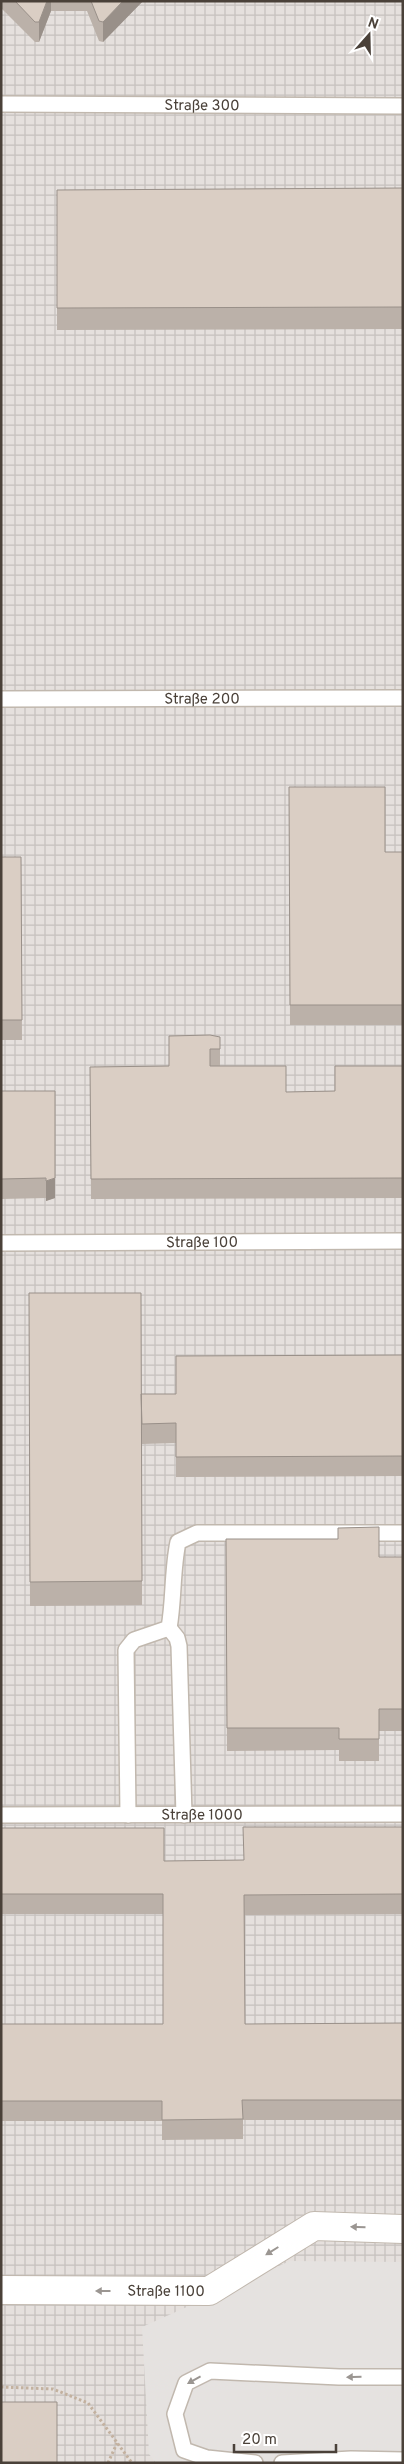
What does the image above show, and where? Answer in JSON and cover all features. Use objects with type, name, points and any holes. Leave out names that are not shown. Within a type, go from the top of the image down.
[{"type":"street","name":"Straße 1100","points":[[1,2290],[209,2291],[314,2226],[403,2229]]},
{"type":"lane","name":"Straße 300","points":[[1,104],[403,106]]},
{"type":"lane","name":"Straße 200","points":[[1,699],[403,698]]},
{"type":"lane","name":"Straße 100","points":[[1,1243],[403,1240]]},
{"type":"lane","points":[[184,1815],[179,1646],[169,1628],[173,1607],[174,1564],[178,1542],[197,1533],[403,1533]]},
{"type":"lane","points":[[128,1815],[126,1650],[134,1640],[169,1628]]},
{"type":"lane","name":"Straße 1000","points":[[1,1816],[403,1814]]},
{"type":"lane","points":[[255,2463],[207,2458],[184,2450],[175,2414],[186,2383],[210,2371],[339,2378],[403,2376]]},
{"type":"lane","points":[[282,2463],[351,2459],[403,2460]]},
{"type":"path","points":[[1,2387],[53,2389],[88,2404],[132,2463]]},
{"type":"path","points":[[108,2463],[117,2443]]},
{"type":"shaded area","points":[[1,1],[403,1],[403,2463],[1,2463]]},
{"type":"shaded area","points":[[290,2261],[403,2262],[403,2463],[156,2463],[149,2454],[142,2327]]},
{"type":"building","points":[[15,1],[47,1],[39,22],[35,22]]},
{"type":"building","points":[[91,1],[123,1],[103,22],[99,21]]},
{"type":"building","points":[[403,188],[403,307],[57,308],[57,190]]},
{"type":"building","points":[[289,787],[385,787],[385,852],[403,852],[403,1005],[290,1005]]},
{"type":"building","points":[[1,857],[21,857],[22,1020],[1,1020]]},
{"type":"building","points":[[210,1035],[220,1037],[220,1049],[210,1049],[210,1066],[286,1066],[286,1092],[335,1091],[335,1066],[403,1066],[403,1178],[91,1179],[90,1067],[169,1066],[169,1036]]},
{"type":"building","points":[[1,1091],[55,1091],[55,1178],[46,1181],[46,1178],[1,1179]]},
{"type":"building","points":[[29,1293],[141,1293],[142,1581],[30,1582]]},
{"type":"building","points":[[403,1355],[403,1456],[176,1457],[176,1423],[142,1424],[141,1394],[176,1394],[176,1356]]},
{"type":"building","points":[[379,1527],[379,1557],[403,1557],[403,1709],[379,1709],[379,1739],[339,1739],[339,1728],[227,1728],[226,1539],[338,1539],[338,1528]]},
{"type":"building","points":[[243,1827],[403,1827],[403,1894],[244,1895],[245,2024],[403,2023],[403,2100],[242,2100],[243,2119],[162,2120],[162,2101],[1,2101],[1,2024],[163,2024],[163,1894],[1,1894],[1,1828],[164,1828],[164,1861],[244,1860]]},
{"type":"building","points":[[1,2402],[57,2402],[57,2463],[1,2463]]}]
